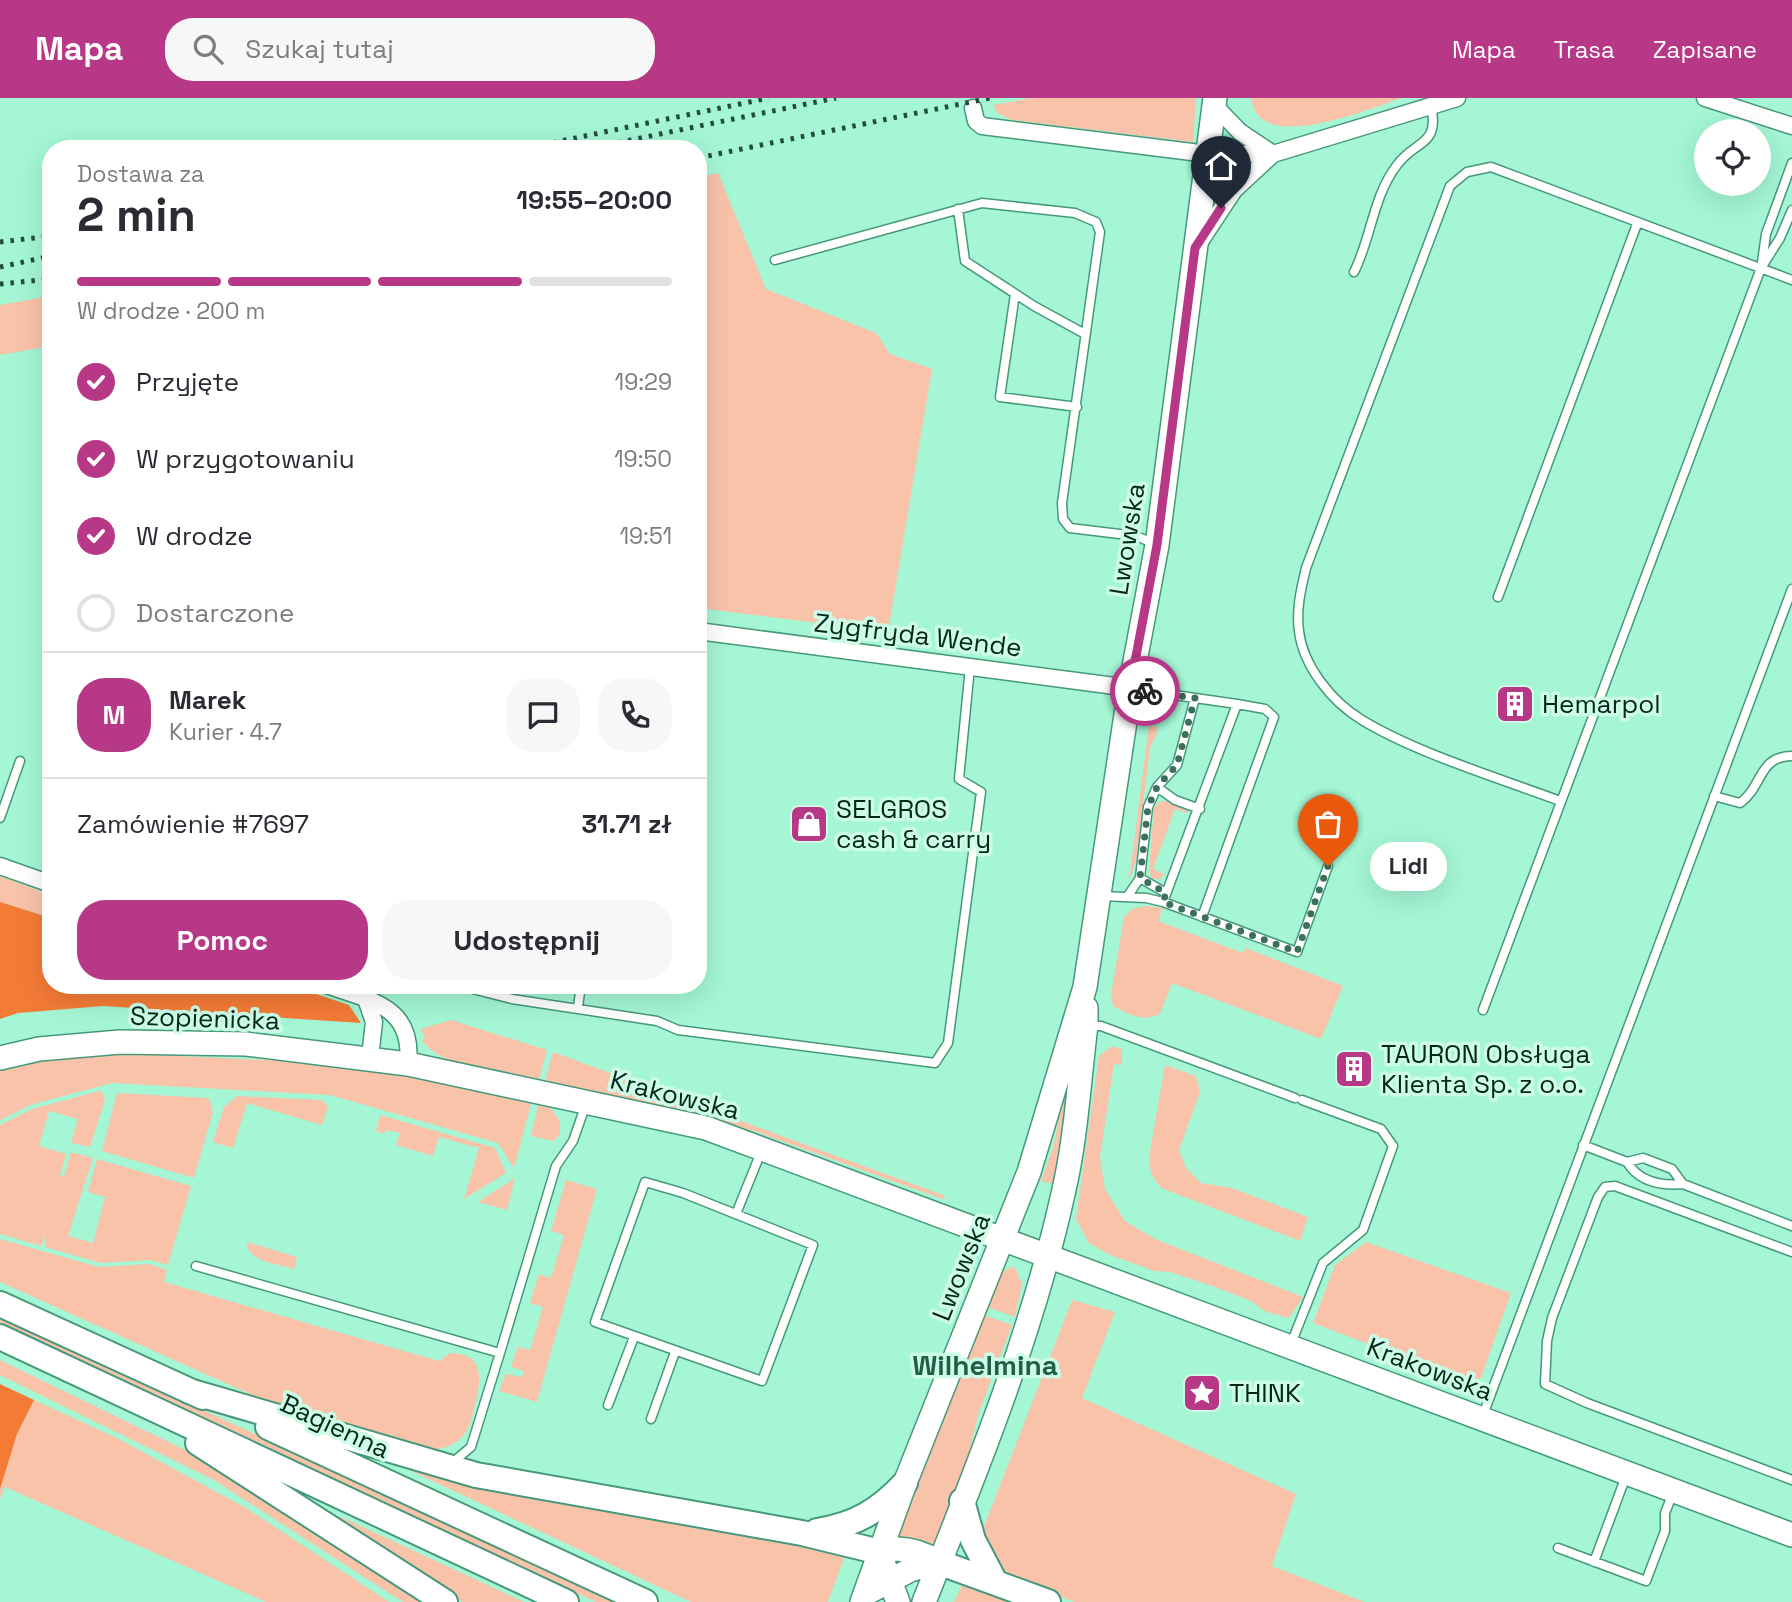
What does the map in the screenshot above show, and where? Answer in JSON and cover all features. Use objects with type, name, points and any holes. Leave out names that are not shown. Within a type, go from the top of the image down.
[{"type":"main road","name":"Bagienna","points":[[0,1304],[645,1602]]},
{"type":"main road","points":[[0,1337],[566,1602]]},
{"type":"main road","points":[[115,1390],[445,1602]]},
{"type":"main road","points":[[188,1391],[447,1467],[574,1493],[802,1533],[880,1552]]},
{"type":"main road","points":[[802,1533],[845,1526],[860,1520],[889,1501],[905,1483]]},
{"type":"main road","points":[[962,1501],[973,1540],[995,1582]]},
{"type":"main road","points":[[938,1563],[1048,1602]]},
{"type":"street","points":[[973,108],[976,121],[982,126],[1208,154],[1273,153],[1457,98]]},
{"type":"street","points":[[1705,98],[1792,126]]},
{"type":"street","points":[[1214,101],[1240,132],[1273,153]]},
{"type":"street","name":"Lwowska","points":[[863,1598],[905,1483],[1033,1160],[1085,987],[1130,688],[1157,545],[1214,101]]},
{"type":"street","points":[[1195,248],[1234,190],[1273,153]]},
{"type":"street","name":"Zygfryda Wende","points":[[707,632],[1130,688]]},
{"type":"street","points":[[0,866],[42,881]]},
{"type":"street","name":"Lwowska","points":[[923,1602],[1029,1325],[1048,1256],[1064,1191],[1086,1026],[1085,987]]},
{"type":"street","points":[[352,994],[390,1010],[407,1028],[411,1042],[408,1064]]},
{"type":"street","points":[[366,999],[374,1022],[370,1057]]},
{"type":"street","name":"Szopienicka","points":[[0,1058],[49,1048],[120,1042],[246,1044],[370,1057],[408,1064]]},
{"type":"street","name":"Krakowska","points":[[408,1064],[706,1128],[1792,1535]]},
{"type":"street","points":[[898,1602],[880,1552],[895,1547],[925,1554],[938,1563]]},
{"type":"street","points":[[863,1598],[888,1580],[938,1563]]},
{"type":"lane","points":[[1354,272],[1364,251],[1371,222],[1397,165],[1430,138],[1434,130],[1431,105]]},
{"type":"lane","points":[[1761,268],[1766,234],[1792,163]]},
{"type":"lane","points":[[1560,801],[1428,751],[1362,720],[1330,694],[1310,664],[1299,633],[1298,601],[1306,568],[1450,186],[1467,172],[1491,167],[1792,280]]},
{"type":"lane","points":[[775,260],[982,203],[1075,213],[1096,222],[1100,232],[1062,503],[1063,519],[1070,528],[1136,536],[1157,545]]},
{"type":"lane","points":[[958,209],[965,261],[1085,334]]},
{"type":"lane","points":[[1483,1010],[1761,268],[1780,238],[1792,210]]},
{"type":"lane","points":[[1498,597],[1637,224]]},
{"type":"lane","points":[[1016,293],[1000,397],[1077,408]]},
{"type":"lane","points":[[1481,1419],[1792,589]]},
{"type":"lane","points":[[492,994],[657,1021],[678,1030],[935,1063],[948,1043],[981,792],[959,779],[970,667]]},
{"type":"lane","points":[[1130,688],[1265,709],[1274,718],[1202,917]]},
{"type":"lane","points":[[1127,897],[1140,878],[1148,807],[1157,787],[1177,765],[1195,698]]},
{"type":"lane","points":[[1163,902],[1237,704]]},
{"type":"lane","points":[[1714,796],[1740,803],[1749,797],[1761,770],[1772,759],[1792,756]]},
{"type":"lane","points":[[0,818],[20,761]]},
{"type":"lane","points":[[1157,787],[1175,800],[1199,808]]},
{"type":"lane","points":[[1099,896],[1163,902],[1297,952],[1328,866]]},
{"type":"lane","points":[[1140,878],[1166,893]]},
{"type":"lane","points":[[578,1007],[580,994]]},
{"type":"lane","points":[[1086,1026],[1111,1030],[1381,1129],[1394,1146],[1363,1230],[1323,1263],[1290,1346]]},
{"type":"lane","points":[[447,1467],[471,1447],[556,1166],[573,1141],[587,1101]]},
{"type":"lane","points":[[1583,1145],[1627,1162],[1643,1158],[1672,1169],[1684,1184]]},
{"type":"lane","points":[[736,1214],[763,1148]]},
{"type":"lane","points":[[1627,1162],[1634,1174],[1664,1186],[1684,1184],[1792,1226]]},
{"type":"lane","points":[[645,1182],[683,1193],[813,1245],[762,1381],[634,1337],[594,1322],[645,1182]]},
{"type":"lane","points":[[1792,1252],[1615,1186],[1605,1187],[1598,1197],[1552,1318],[1548,1335],[1545,1384],[1792,1480]]},
{"type":"lane","points":[[196,1266],[500,1353]]},
{"type":"lane","points":[[608,1405],[634,1337]]},
{"type":"lane","points":[[651,1419],[675,1352]]},
{"type":"lane","points":[[1594,1562],[1627,1473]]},
{"type":"lane","points":[[1558,1548],[1646,1581],[1665,1531],[1665,1513],[1674,1490]]},
{"type":"shaded area","points":[[1031,98],[1196,98],[1193,142],[1011,120],[998,113],[993,105]]},
{"type":"shaded area","points":[[1251,98],[1402,98],[1342,118],[1293,127],[1273,124],[1258,115]]},
{"type":"shaded area","points":[[718,173],[766,289],[876,333],[890,354],[932,369],[888,632],[707,609],[707,175]]},
{"type":"shaded area","points":[[42,298],[42,348],[0,355],[0,305]]},
{"type":"shaded area","points":[[1149,726],[1156,726],[1158,731],[1150,748],[1136,861],[1129,881]]},
{"type":"shaded area","points":[[1166,801],[1188,811],[1187,813],[1175,809],[1153,869],[1164,874],[1160,879],[1152,879],[1149,871],[1154,808],[1159,802]]},
{"type":"shaded area","points":[[0,876],[42,892],[42,915],[0,902]]},
{"type":"shaded area","points":[[0,902],[42,915],[42,994],[316,994],[349,1005],[361,1023],[103,1006],[18,1013],[0,1019]]},
{"type":"shaded area","points":[[1146,906],[1163,908],[1158,921],[1243,953],[1246,948],[1343,986],[1321,1039],[1172,983],[1160,1014],[1142,1017],[1113,1006],[1111,994],[1124,917],[1132,909]]},
{"type":"shaded area","points":[[451,1020],[547,1050],[539,1080],[458,1063],[443,1057],[422,1040],[425,1038],[421,1029]]},
{"type":"shaded area","points":[[1112,1046],[1122,1049],[1122,1065],[1114,1064],[1100,1157],[1105,1189],[1125,1221],[1155,1239],[1303,1297],[1289,1318],[1266,1312],[1251,1301],[1218,1288],[1170,1272],[1154,1271],[1108,1254],[1089,1243],[1076,1219],[1099,1056]]},
{"type":"shaded area","points":[[553,1052],[943,1195],[945,1200],[754,1131],[545,1082]]},
{"type":"shaded area","points":[[114,1053],[290,1061],[410,1077],[532,1100],[514,1168],[498,1143],[330,1095],[112,1083],[30,1105],[0,1120],[0,1070],[35,1060]]},
{"type":"shaded area","points":[[1165,1065],[1196,1076],[1200,1092],[1179,1150],[1186,1168],[1201,1183],[1232,1188],[1308,1217],[1300,1241],[1161,1188],[1151,1174],[1149,1157]]},
{"type":"shaded area","points":[[99,1091],[103,1093],[105,1100],[90,1147],[71,1143],[78,1119],[49,1111],[39,1146],[66,1154],[60,1176],[64,1177],[71,1152],[93,1158],[68,1236],[93,1243],[105,1197],[88,1192],[97,1159],[191,1186],[168,1265],[150,1260],[101,1263],[45,1247],[46,1234],[41,1246],[0,1234],[0,1125],[32,1109]]},
{"type":"shaded area","points":[[117,1093],[209,1098],[213,1112],[194,1178],[102,1151]]},
{"type":"shaded area","points":[[237,1096],[322,1100],[328,1107],[322,1125],[247,1103],[233,1148],[213,1142],[224,1107]]},
{"type":"shaded area","points":[[1063,1101],[1067,1102],[1055,1184],[1041,1181],[1053,1148]]},
{"type":"shaded area","points":[[539,1102],[548,1104],[560,1121],[560,1134],[554,1141],[531,1136]]},
{"type":"shaded area","points":[[380,1115],[495,1148],[506,1173],[464,1199],[479,1148],[439,1137],[433,1156],[396,1145],[400,1133],[386,1130],[384,1134],[376,1131]]},
{"type":"shaded area","points":[[515,1178],[507,1210],[478,1202]]},
{"type":"shaded area","points":[[566,1180],[597,1189],[537,1402],[499,1391],[506,1374],[522,1377],[524,1371],[511,1367],[518,1347],[530,1350],[543,1307],[530,1303],[539,1274],[551,1278],[564,1235],[551,1231]]},
{"type":"shaded area","points":[[0,1239],[99,1267],[149,1264],[167,1270],[164,1282],[439,1361],[450,1353],[469,1357],[478,1369],[479,1377],[470,1423],[466,1432],[456,1442],[434,1450],[279,1407],[0,1282]]},
{"type":"shaded area","points":[[247,1242],[297,1257],[294,1269],[258,1258],[248,1249]]},
{"type":"shaded area","points":[[1366,1242],[1511,1293],[1481,1378],[1448,1384],[1428,1367],[1313,1323],[1335,1265]]},
{"type":"shaded area","points":[[1015,1267],[1022,1284],[1015,1317],[984,1306],[999,1276]]},
{"type":"shaded area","points":[[1072,1300],[1115,1312],[1082,1398],[1296,1494],[1272,1566],[1365,1602],[1074,1602],[1009,1576],[997,1565],[980,1537]]},
{"type":"shaded area","points":[[981,1314],[1012,1325],[979,1412],[963,1477],[934,1549],[896,1538]]},
{"type":"shaded area","points":[[0,1316],[618,1602],[596,1602],[0,1326]]},
{"type":"shaded area","points":[[0,1360],[214,1464],[429,1602],[403,1602],[214,1480],[0,1375]]},
{"type":"shaded area","points":[[0,1384],[34,1400],[17,1434],[0,1489]]},
{"type":"shaded area","points":[[34,1400],[117,1438],[246,1508],[389,1602],[266,1602],[5,1487],[0,1499],[7,1461]]},
{"type":"shaded area","points":[[409,1470],[561,1503],[846,1553],[828,1602],[691,1602]]},
{"type":"shaded area","points":[[338,1517],[341,1517],[524,1602],[462,1602]]},
{"type":"shaded area","points":[[964,1581],[1022,1602],[954,1602]]},
{"type":"railway","points":[[566,140],[769,98]]},
{"type":"railway","points":[[631,140],[836,98]]},
{"type":"railway","points":[[707,156],[990,98]]},
{"type":"railway","points":[[0,242],[42,237]]},
{"type":"railway","points":[[0,267],[42,258]]},
{"type":"railway","points":[[0,284],[42,280]]},
{"type":"way so far","points":[[1145,691],[1195,698],[1177,765],[1157,787],[1148,807],[1140,878],[1166,893],[1163,902],[1297,952],[1328,866]]},
{"type":"place","name":"Hemarpol","points":[[1515,704]]},
{"type":"place","name":"SELGROS cash & carry","points":[[809,824]]},
{"type":"place","name":"Lidl","points":[[1328,866]]},
{"type":"place","name":"TAURON Obsługa Klienta Sp. z o.o.","points":[[1354,1069]]},
{"type":"place","name":"THINK","points":[[1202,1393]]},
{"type":"district","name":"Wilhelmina","points":[[985,1365]]},
{"type":"route","points":[[1145,691],[1130,688],[1157,545],[1195,248],[1221,208]]}]
